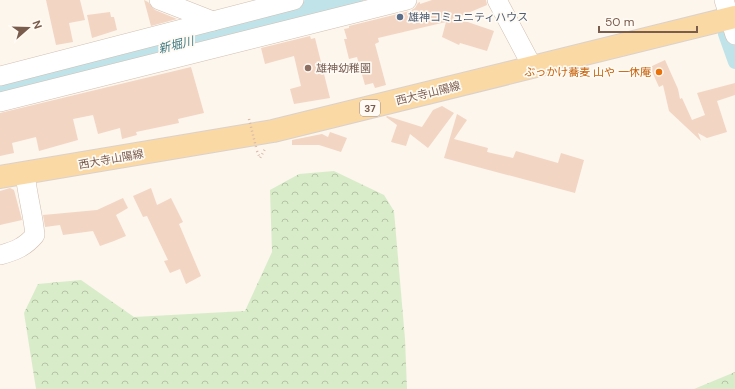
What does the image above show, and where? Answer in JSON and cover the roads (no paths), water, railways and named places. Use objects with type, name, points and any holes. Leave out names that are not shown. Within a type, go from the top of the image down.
[{"type":"main road","name":"西大寺山陽線","points":[[0,177],[273,131],[731,18]]},
{"type":"street","points":[[159,0],[213,21]]},
{"type":"street","points":[[0,102],[193,39],[213,21],[266,3],[294,0]]},
{"type":"street","points":[[0,76],[355,6],[407,0]]},
{"type":"street","points":[[497,0],[532,66]]},
{"type":"street","points":[[0,255],[14,251],[28,243],[35,235],[34,220],[27,195],[25,173]]},
{"type":"waterway","name":"新堀川","points":[[0,89],[352,0]]},
{"type":"waterway","points":[[725,34],[735,62]]},
{"type":"place","name":"雄神コミュニティハウス","points":[[400,17]]},
{"type":"place","name":"雄神幼稚園","points":[[308,68]]},
{"type":"place","name":"ぶっかけ蕎麦 山や 一休庵","points":[[659,72]]}]
